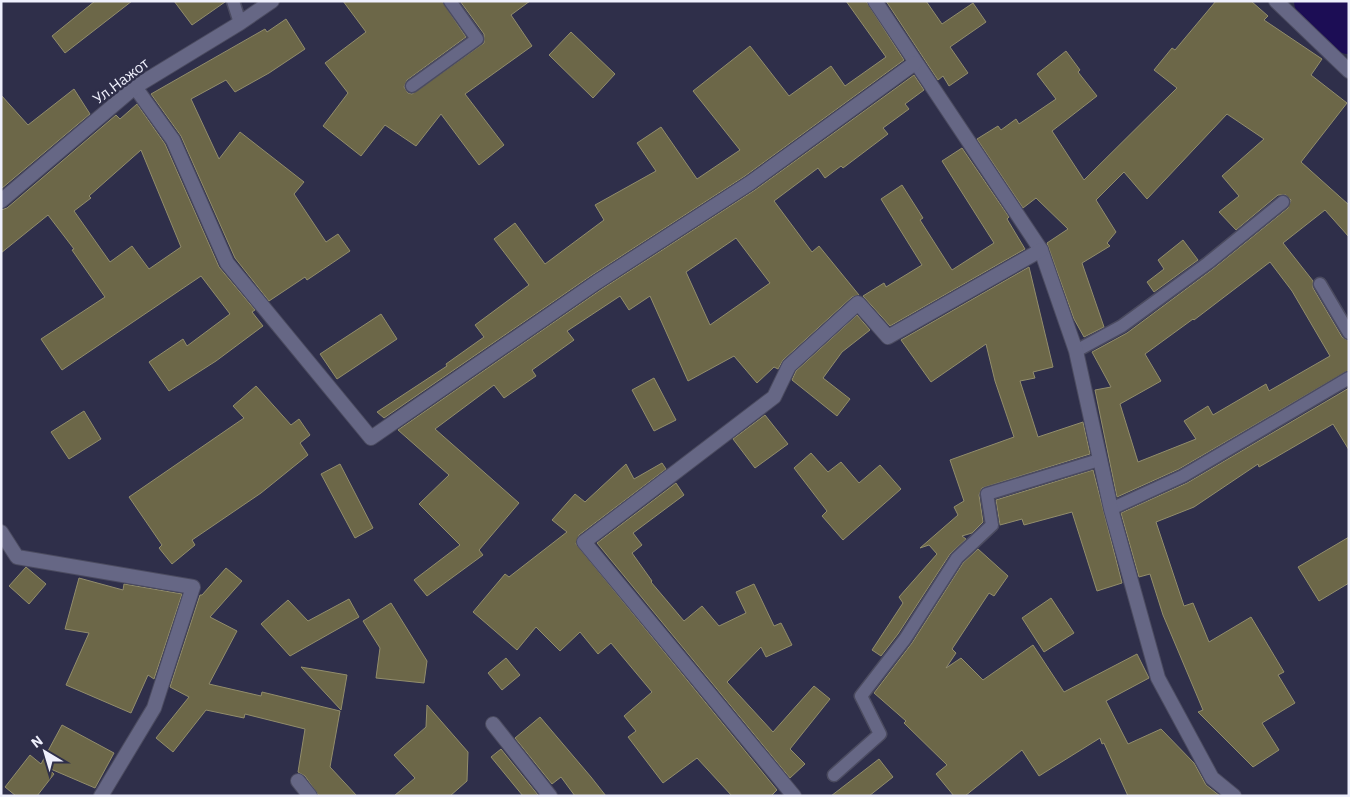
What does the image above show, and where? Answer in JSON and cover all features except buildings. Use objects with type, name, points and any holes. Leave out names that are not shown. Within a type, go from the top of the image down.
[{"type":"street","name":"Ул.Нажот","points":[[1,201],[135,87],[240,23],[272,1]]},
{"type":"street","points":[[875,1],[1041,250],[1076,351],[1111,509],[1158,678],[1212,778],[1234,796]]},
{"type":"street","points":[[1276,1],[1349,71]]},
{"type":"street","points":[[135,87],[172,140],[227,263],[370,438],[597,282],[750,183],[915,63]]},
{"type":"street","points":[[794,796],[584,542],[774,397],[789,366],[858,304],[888,337],[1041,250]]},
{"type":"street","points":[[1,532],[16,557],[193,588],[154,708],[101,796]]},
{"type":"street","points":[[493,724],[550,796]]},
{"type":"street","points":[[298,781],[310,796]]},
{"type":"lane","points":[[233,1],[240,23]]},
{"type":"lane","points":[[412,86],[477,39],[450,1]]},
{"type":"lane","points":[[1076,351],[1122,326],[1208,263],[1283,202]]},
{"type":"lane","points":[[1320,284],[1349,333]]},
{"type":"lane","points":[[1111,509],[1183,476],[1349,378]]},
{"type":"lane","points":[[834,775],[880,734],[861,696],[905,639],[957,558],[992,525],[987,494],[1099,460]]},
{"type":"waterway","points":[[1318,1],[1349,30]]}]
